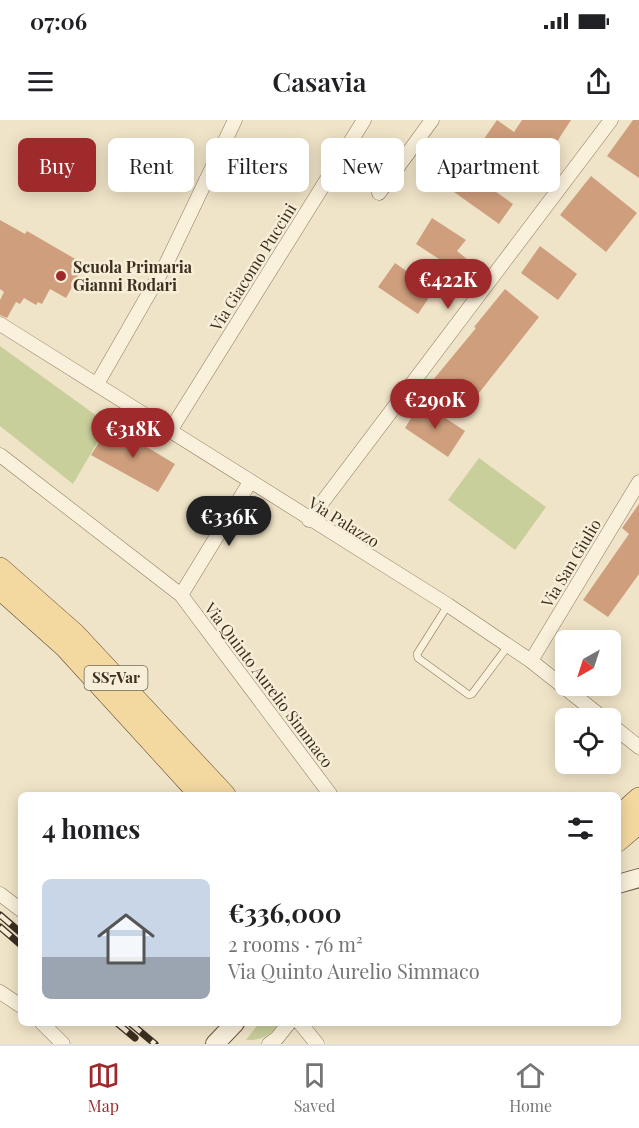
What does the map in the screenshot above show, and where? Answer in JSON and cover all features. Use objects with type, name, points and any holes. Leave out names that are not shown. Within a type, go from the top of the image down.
[{"type":"main road","name":"SS7Var","points":[[0,568],[75,634],[222,792]]},
{"type":"main road","name":"SS7Var","points":[[0,589],[65,647],[197,792]]},
{"type":"main road","points":[[621,814],[639,798]]},
{"type":"main road","points":[[621,839],[639,823]]},
{"type":"street","points":[[97,384],[167,262],[234,120]]},
{"type":"street","name":"Via Giacomo Puccini","points":[[170,431],[364,120]]},
{"type":"street","points":[[379,193],[432,120]]},
{"type":"street","points":[[309,520],[611,120]]},
{"type":"street","name":"Via Palazzo","points":[[0,324],[447,605],[531,661],[590,708]]},
{"type":"street","name":"Via Quinto Aurelio Simmaco","points":[[0,455],[181,595],[329,792]]},
{"type":"street","name":"Via Quinto Aurelio Simmaco","points":[[181,595],[250,482]]},
{"type":"street","name":"Via San Giulio","points":[[531,661],[639,482]]},
{"type":"street","points":[[621,733],[639,747]]},
{"type":"street","points":[[621,883],[639,878]]},
{"type":"street","points":[[0,894],[18,908]]},
{"type":"street","points":[[0,992],[18,1004]]},
{"type":"street","points":[[45,1026],[63,1044]]},
{"type":"street","points":[[216,1044],[232,1026]]},
{"type":"street","points":[[268,1044],[277,1038],[287,1026]]},
{"type":"street","points":[[302,1026],[317,1044]]},
{"type":"lane","points":[[447,605],[417,654],[418,658],[469,695],[508,646]]},
{"type":"green space","points":[[0,346],[108,424],[73,484],[0,426]]},
{"type":"green space","points":[[479,458],[546,507],[515,550],[448,500]]},
{"type":"green space","points":[[257,1026],[278,1026],[266,1036],[246,1040]]},
{"type":"building","points":[[497,120],[514,132],[522,120],[571,120],[559,138],[485,138]]},
{"type":"building","points":[[633,120],[639,120],[639,178],[607,156]]},
{"type":"building","points":[[591,176],[637,213],[606,252],[560,215]]},
{"type":"building","points":[[454,192],[496,192],[513,204],[499,224]]},
{"type":"building","points":[[432,218],[466,240],[457,251],[473,264],[465,276],[416,244]]},
{"type":"building","points":[[0,220],[25,234],[27,231],[77,260],[73,268],[80,273],[66,298],[50,289],[42,304],[38,302],[36,305],[24,298],[20,304],[16,302],[7,318],[0,315],[0,300],[4,292],[0,289]]},
{"type":"building","points":[[540,246],[577,274],[558,300],[521,273]]},
{"type":"building","points":[[395,263],[434,290],[418,314],[378,287]]},
{"type":"building","points":[[505,289],[539,317],[467,408],[433,380]]},
{"type":"building","points":[[421,402],[465,431],[448,457],[405,428]]},
{"type":"building","points":[[110,425],[175,464],[158,492],[91,455]]},
{"type":"building","points":[[639,504],[639,574],[608,617],[583,600],[629,534],[622,528]]},
{"type":"railway","points":[[0,915],[18,930]]},
{"type":"railway","points":[[0,927],[18,942]]},
{"type":"railway","points":[[121,1026],[135,1038]]},
{"type":"railway","points":[[134,1026],[155,1044]]},
{"type":"place","name":"Scuola Primaria Gianni Rodari","points":[[61,276]]}]
